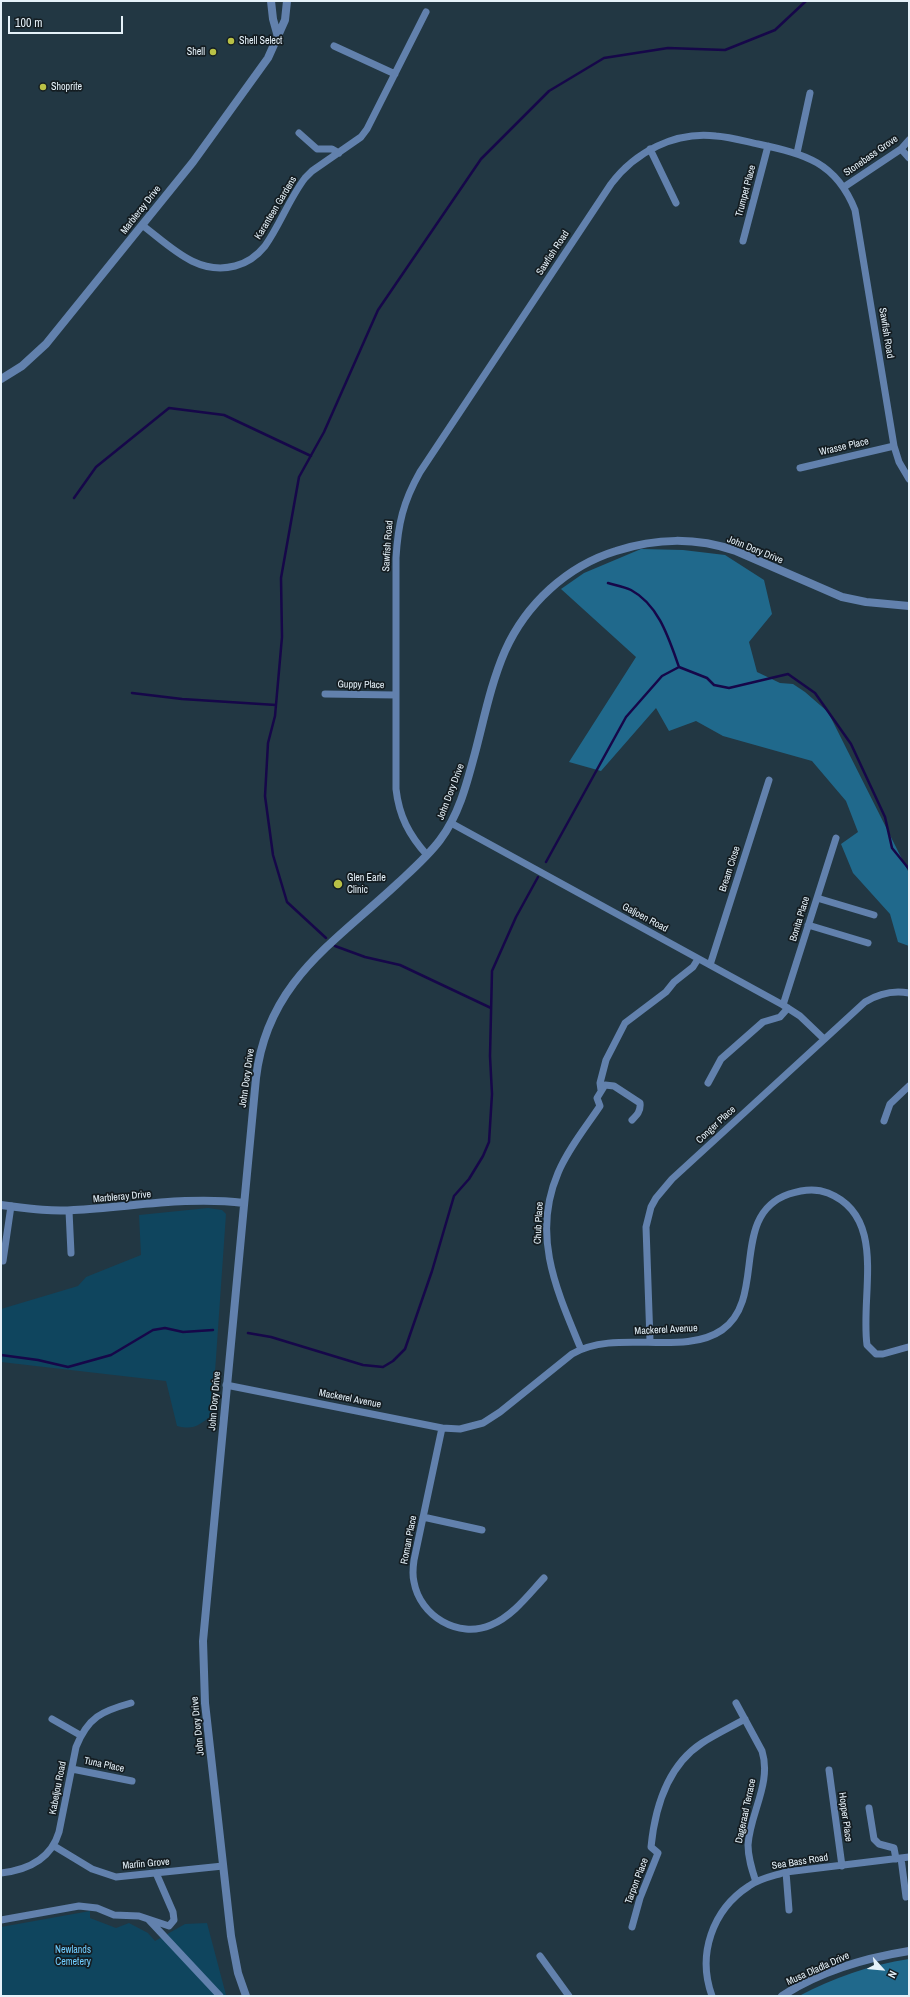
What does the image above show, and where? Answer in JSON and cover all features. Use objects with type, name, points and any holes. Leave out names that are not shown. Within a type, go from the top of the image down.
[{"type":"street","points":[[271,1],[273,19],[278,37]]},
{"type":"street","name":"Marbleray Drive","points":[[1,379],[22,366],[46,344],[193,162],[268,58],[285,20],[287,1]]},
{"type":"street","name":"Karanteen Gardens","points":[[142,225],[196,264],[214,269],[227,268],[238,266],[253,258],[265,246],[305,178],[312,171],[361,137],[368,129],[426,12]]},
{"type":"street","points":[[334,46],[395,74]]},
{"type":"street","points":[[797,152],[810,92]]},
{"type":"street","points":[[299,133],[315,148],[332,149],[339,153]]},
{"type":"street","name":"Sawfish Road","points":[[427,855],[410,836],[405,826],[398,803],[396,789],[398,531],[408,494],[420,472],[611,184],[626,166],[650,149],[684,138],[710,136],[797,152],[826,169],[844,187],[855,210],[857,220],[894,446],[899,462],[909,479]]},
{"type":"street","name":"Stonebass Grove","points":[[844,187],[901,149],[909,140]]},
{"type":"street","name":"Trumpet Place","points":[[743,241],[768,146]]},
{"type":"street","points":[[650,149],[676,203]]},
{"type":"street","points":[[901,149],[909,158]]},
{"type":"street","name":"Wrasse Place","points":[[800,468],[894,446]]},
{"type":"street","name":"John Dory Drive","points":[[246,1996],[240,1980],[233,1951],[205,1703],[203,1663],[206,1611],[226,1385],[258,1063],[267,1031],[280,1003],[294,981],[312,960],[427,855],[451,823],[467,783],[497,674],[509,644],[527,614],[546,593],[567,575],[596,559],[627,547],[674,540],[699,542],[736,552],[842,597],[866,602],[909,606]]},
{"type":"street","name":"Guppy Place","points":[[325,694],[396,695]]},
{"type":"street","name":"Bream Close","points":[[710,965],[769,780]]},
{"type":"street","name":"Galjoen Road","points":[[451,823],[786,1006],[806,1020],[824,1039]]},
{"type":"street","name":"Bonita Place","points":[[786,1006],[808,925],[836,838]]},
{"type":"street","points":[[817,898],[874,915]]},
{"type":"street","points":[[808,925],[868,943]]},
{"type":"street","points":[[601,1091],[600,1083],[606,1060],[625,1023],[666,992],[674,982],[693,967],[698,959]]},
{"type":"street","name":"Conger Place","points":[[650,1341],[646,1227],[647,1217],[656,1198],[672,1179],[824,1039],[870,999],[896,992],[909,993]]},
{"type":"street","points":[[708,1083],[720,1059],[763,1022],[780,1017],[786,1006]]},
{"type":"street","points":[[601,1091],[605,1085],[611,1084],[630,1095],[640,1104],[641,1108],[638,1116],[632,1120]]},
{"type":"street","points":[[884,1121],[890,1104],[909,1086]]},
{"type":"street","name":"Chub Place","points":[[581,1349],[552,1275],[546,1238],[550,1201],[558,1173],[565,1159],[600,1106],[597,1098],[601,1091]]},
{"type":"street","name":"Mackerel Avenue","points":[[226,1385],[442,1428],[460,1429],[483,1423],[500,1412],[557,1366],[581,1349],[596,1344],[650,1341],[688,1341],[702,1339],[715,1334],[726,1326],[734,1317],[743,1300],[752,1241],[759,1221],[765,1210],[778,1199],[794,1192],[814,1190],[824,1192],[841,1200],[855,1212],[861,1223],[866,1241],[867,1345],[876,1354],[882,1354],[908,1347]]},
{"type":"street","name":"Marbleray Drive","points":[[1,1205],[69,1210],[218,1200],[244,1203]]},
{"type":"street","points":[[3,1261],[11,1206]]},
{"type":"street","points":[[69,1210],[71,1253]]},
{"type":"street","name":"Roman Place","points":[[442,1428],[414,1560],[413,1581],[418,1595],[426,1608],[434,1616],[447,1624],[462,1628],[474,1629],[492,1624],[511,1612],[544,1578]]},
{"type":"street","points":[[423,1517],[482,1530]]},
{"type":"street","name":"Kabeljou Road","points":[[1,1873],[31,1866],[54,1846],[59,1832],[76,1747],[80,1735],[89,1723],[98,1715],[131,1703]]},
{"type":"street","name":"Dageraad Terrace","points":[[736,1703],[764,1759],[762,1789],[754,1815],[748,1845],[749,1859],[756,1882]]},
{"type":"street","points":[[52,1719],[80,1735]]},
{"type":"street","name":"Tarpon Place","points":[[632,1927],[640,1898],[657,1857],[658,1852],[651,1847],[657,1809],[666,1784],[680,1764],[694,1750],[745,1719]]},
{"type":"street","name":"Tuna Place","points":[[72,1769],[132,1781]]},
{"type":"street","name":"Hopper Place","points":[[828,1770],[842,1866]]},
{"type":"street","points":[[869,1808],[874,1839],[879,1844],[894,1848],[899,1858],[906,1897]]},
{"type":"street","name":"Marlin Grove","points":[[54,1846],[85,1866],[108,1875],[120,1877],[223,1866]]},
{"type":"street","name":"Sea Bass Road","points":[[712,1996],[707,1977],[706,1954],[713,1928],[724,1909],[731,1901],[756,1882],[786,1872],[909,1857]]},
{"type":"street","points":[[786,1872],[790,1910]]},
{"type":"street","points":[[1,1920],[79,1906],[97,1908],[114,1915],[136,1916],[169,1926],[174,1920],[174,1912],[156,1873]]},
{"type":"street","points":[[149,1920],[220,1996]]},
{"type":"street","name":"Musa Dladla Drive","points":[[782,1996],[813,1980],[842,1968],[862,1961],[909,1951]]},
{"type":"street","points":[[540,1956],[569,1996]]},
{"type":"green space","points":[[208,1208],[222,1210],[226,1214],[212,1415],[203,1422],[188,1428],[177,1426],[166,1381],[1,1362],[1,1309],[78,1286],[86,1277],[141,1255],[139,1215]]},
{"type":"green space","name":"Newlands Cemetery","points":[[90,1911],[90,1918],[116,1928],[129,1923],[148,1933],[155,1941],[185,1924],[207,1923],[226,1995],[1,1996],[1,1927]]},
{"type":"shaded area","points":[[641,549],[683,550],[725,555],[764,580],[772,614],[749,642],[757,672],[780,683],[793,684],[805,692],[828,712],[909,873],[909,946],[898,942],[890,914],[853,873],[841,844],[858,832],[846,801],[812,761],[723,736],[696,721],[669,731],[656,708],[601,771],[569,762],[636,657],[561,589],[584,573]]},
{"type":"shaded area","points":[[909,1959],[909,1996],[799,1996],[825,1983],[852,1973]]},
{"type":"waterway","points":[[326,938],[287,902],[273,855],[265,796],[268,743],[275,716],[282,637],[281,578],[299,477],[324,432],[378,310],[481,159],[549,91],[604,58],[668,48],[725,50],[775,30],[806,1]]},
{"type":"waterway","points":[[74,498],[96,467],[169,408],[224,415],[311,456]]},
{"type":"waterway","points":[[608,583],[631,590],[641,596],[649,604],[667,634],[679,667]]},
{"type":"waterway","points":[[546,862],[626,717],[662,676],[679,667],[707,678],[714,685],[729,688],[788,674],[815,693],[851,744],[885,817],[892,848],[909,869]]},
{"type":"waterway","points":[[132,693],[182,699],[276,705]]},
{"type":"waterway","points":[[248,1333],[271,1337],[363,1365],[383,1367],[393,1361],[405,1349],[432,1271],[454,1196],[469,1179],[483,1156],[489,1142],[492,1094],[490,1056],[492,971],[516,917],[538,877]]},
{"type":"waterway","points":[[335,946],[365,957],[400,965],[491,1008]]},
{"type":"waterway","points":[[1,1355],[38,1360],[68,1367],[111,1355],[153,1330],[165,1328],[183,1332],[213,1330]]},
{"type":"place","name":"Shell Select","points":[[231,41]]},
{"type":"place","name":"Shell","points":[[213,52]]},
{"type":"place","name":"Shoprite","points":[[43,87]]},
{"type":"place","name":"Glen Earle Clinic","points":[[338,884]]}]
